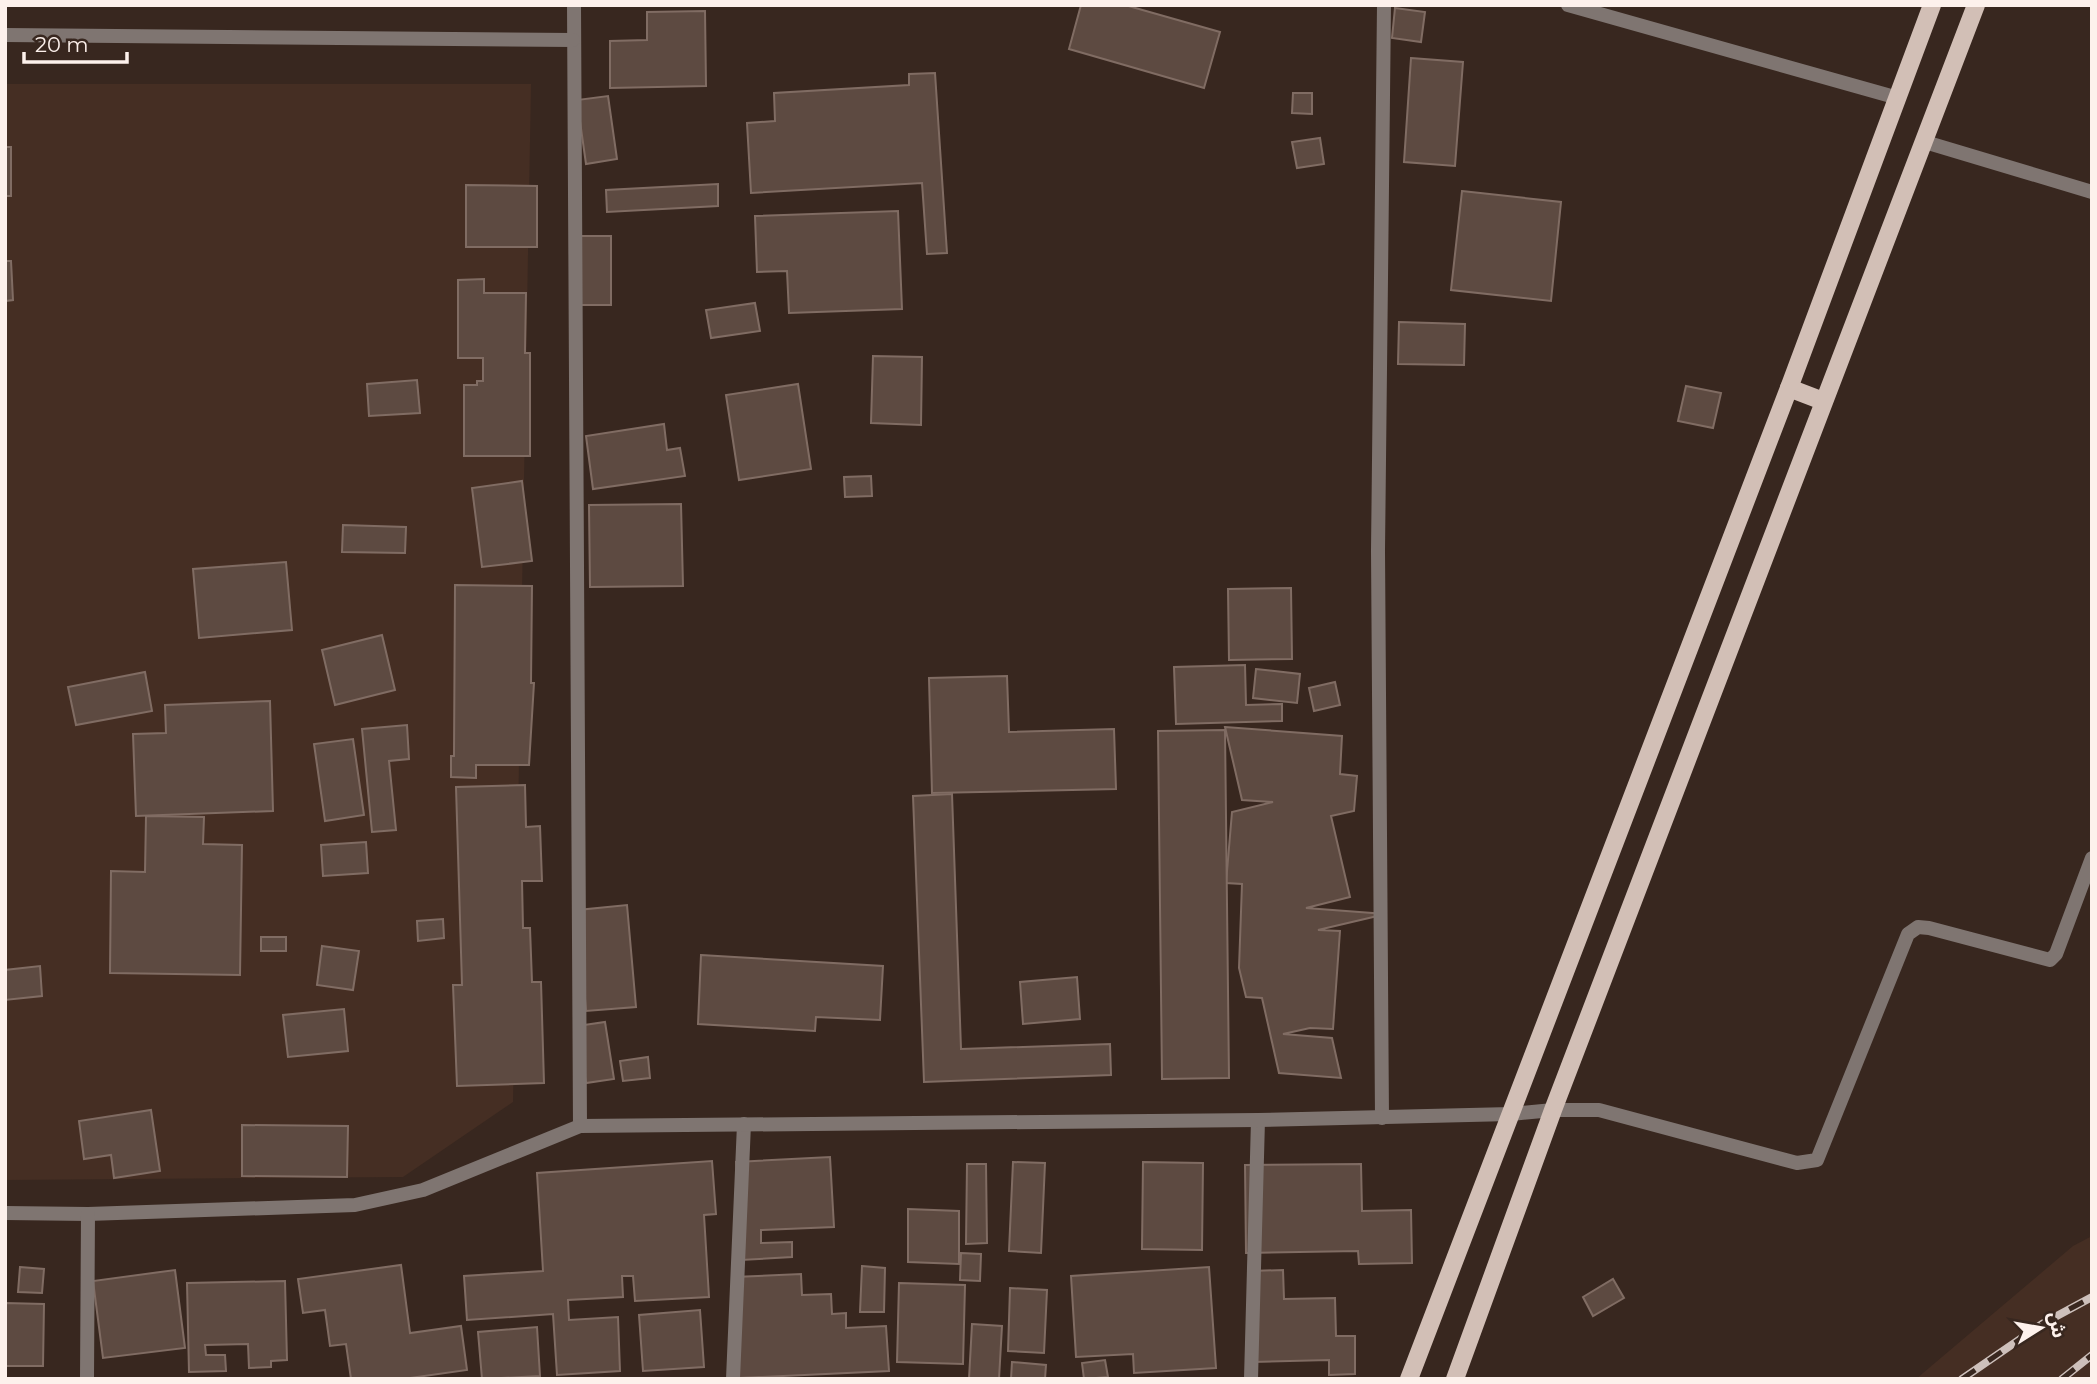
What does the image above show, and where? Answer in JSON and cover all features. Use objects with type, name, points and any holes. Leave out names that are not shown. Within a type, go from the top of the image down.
[{"type":"main road","points":[[1409,1379],[1789,388],[1932,5]]},
{"type":"main road","points":[[1455,1379],[1553,1110],[1976,5]]},
{"type":"main road","points":[[1789,388],[1824,401]]},
{"type":"street","points":[[574,5],[580,1126]]},
{"type":"street","points":[[1382,1118],[1378,551],[1384,5]]},
{"type":"street","points":[[1568,5],[1898,98]]},
{"type":"street","points":[[5,35],[573,40]]},
{"type":"street","points":[[1925,142],[2092,192]]},
{"type":"street","points":[[5,1213],[88,1214],[366,1203],[423,1190],[580,1126],[1258,1120],[1599,1110],[1797,1163],[1818,1160],[1908,934],[1918,928],[1929,928],[2050,960],[2056,954],[2092,858]]},
{"type":"street","points":[[1251,1379],[1258,1120]]},
{"type":"street","points":[[733,1379],[744,1124]]},
{"type":"street","points":[[87,1379],[88,1214]]},
{"type":"shaded area","points":[[5,84],[531,84],[513,1102],[403,1177],[5,1180]]},
{"type":"shaded area","points":[[2092,1236],[2092,1379],[1916,1379],[2073,1246]]},
{"type":"building","points":[[1081,5],[1125,5],[1220,32],[1204,88],[1069,49]]},
{"type":"building","points":[[1395,8],[1425,12],[1421,42],[1392,38]]},
{"type":"building","points":[[705,11],[706,86],[610,88],[610,41],[647,40],[647,12]]},
{"type":"building","points":[[1411,58],[1463,62],[1455,166],[1404,162]]},
{"type":"building","points":[[935,73],[947,253],[927,254],[922,183],[751,193],[747,123],[775,121],[774,93],[909,85],[909,74]]},
{"type":"building","points":[[1293,93],[1312,93],[1312,114],[1292,113]]},
{"type":"building","points":[[608,96],[617,159],[586,164],[577,100]]},
{"type":"building","points":[[1320,138],[1324,164],[1297,168],[1292,142]]},
{"type":"building","points":[[5,147],[11,147],[11,196],[5,196]]},
{"type":"building","points":[[718,184],[718,206],[607,212],[606,190]]},
{"type":"building","points":[[466,185],[537,186],[537,247],[466,247]]},
{"type":"building","points":[[1462,191],[1561,202],[1551,301],[1451,290]]},
{"type":"building","points":[[898,211],[902,309],[789,313],[787,271],[757,272],[755,216]]},
{"type":"building","points":[[581,236],[611,236],[611,305],[581,305]]},
{"type":"building","points":[[5,261],[11,261],[13,300],[5,301]]},
{"type":"building","points":[[484,279],[484,293],[526,293],[525,353],[530,353],[530,456],[464,456],[464,385],[477,385],[477,381],[483,381],[483,358],[458,358],[458,280]]},
{"type":"building","points":[[755,303],[760,331],[711,338],[706,310]]},
{"type":"building","points":[[1399,322],[1465,324],[1464,365],[1398,364]]},
{"type":"building","points":[[873,356],[922,357],[921,425],[871,423]]},
{"type":"building","points":[[417,380],[420,413],[369,416],[367,384]]},
{"type":"building","points":[[798,384],[811,469],[739,480],[726,395]]},
{"type":"building","points":[[1686,386],[1721,393],[1713,428],[1678,421]]},
{"type":"building","points":[[664,424],[667,450],[680,448],[685,476],[593,489],[586,436]]},
{"type":"building","points":[[871,476],[872,496],[845,497],[844,477]]},
{"type":"building","points":[[522,481],[532,561],[482,567],[472,488]]},
{"type":"building","points":[[681,504],[683,586],[590,587],[589,505]]},
{"type":"building","points":[[343,525],[406,527],[405,553],[342,552]]},
{"type":"building","points":[[286,562],[292,630],[199,638],[193,569]]},
{"type":"building","points":[[455,585],[532,586],[531,683],[534,683],[529,765],[476,765],[476,778],[451,777],[451,756],[454,756]]},
{"type":"building","points":[[1291,588],[1292,659],[1229,660],[1228,589]]},
{"type":"building","points":[[382,635],[395,690],[335,705],[322,650]]},
{"type":"building","points":[[1245,665],[1246,705],[1282,704],[1282,721],[1176,724],[1174,667]]},
{"type":"building","points":[[1256,669],[1300,674],[1297,703],[1253,698]]},
{"type":"building","points":[[145,672],[152,711],[76,725],[68,687]]},
{"type":"building","points":[[1007,676],[1009,732],[1114,729],[1116,789],[932,793],[929,678]]},
{"type":"building","points":[[1335,682],[1340,705],[1314,711],[1309,688]]},
{"type":"building","points":[[270,701],[273,811],[136,816],[133,734],[166,733],[165,705]]},
{"type":"building","points":[[407,725],[409,759],[389,761],[396,830],[372,832],[362,729]]},
{"type":"building","points":[[1225,727],[1342,736],[1340,774],[1357,776],[1354,811],[1331,816],[1350,897],[1306,908],[1386,914],[1318,930],[1340,931],[1333,1029],[1310,1028],[1283,1034],[1332,1038],[1341,1078],[1279,1073],[1262,998],[1246,997],[1239,968],[1242,884],[1226,883],[1232,812],[1273,802],[1242,800]]},
{"type":"building","points":[[1225,730],[1229,1078],[1162,1079],[1158,731]]},
{"type":"building","points":[[353,739],[364,815],[325,821],[314,744]]},
{"type":"building","points":[[525,785],[526,827],[540,826],[542,881],[522,881],[523,928],[530,928],[532,982],[541,982],[544,1083],[457,1086],[453,985],[462,985],[456,787]]},
{"type":"building","points":[[952,794],[961,1049],[1110,1044],[1111,1075],[924,1082],[913,796]]},
{"type":"building","points":[[146,816],[204,817],[203,844],[242,845],[240,975],[110,973],[111,871],[145,872]]},
{"type":"building","points":[[366,842],[368,873],[323,876],[321,845]]},
{"type":"building","points":[[627,905],[636,1007],[586,1011],[578,910]]},
{"type":"building","points":[[443,919],[444,938],[418,941],[417,921]]},
{"type":"building","points":[[261,937],[286,937],[286,951],[261,951]]},
{"type":"building","points":[[322,946],[359,951],[353,990],[317,985]]},
{"type":"building","points":[[701,955],[883,966],[880,1020],[816,1017],[815,1031],[698,1024]]},
{"type":"building","points":[[40,966],[42,996],[5,1000],[5,970]]},
{"type":"building","points":[[1077,977],[1080,1019],[1023,1024],[1020,982]]},
{"type":"building","points":[[344,1009],[348,1051],[288,1057],[283,1015]]},
{"type":"building","points":[[605,1022],[614,1079],[586,1083],[577,1026]]},
{"type":"building","points":[[648,1057],[650,1078],[623,1081],[620,1061]]},
{"type":"building","points":[[151,1110],[160,1171],[114,1178],[111,1155],[84,1159],[79,1121]]},
{"type":"building","points":[[242,1125],[348,1126],[347,1177],[242,1176]]},
{"type":"building","points":[[830,1157],[834,1227],[761,1230],[761,1243],[792,1242],[792,1257],[741,1260],[736,1162]]},
{"type":"building","points":[[712,1161],[716,1214],[704,1215],[709,1297],[635,1301],[633,1276],[622,1276],[623,1297],[568,1300],[569,1320],[618,1317],[620,1371],[557,1375],[553,1314],[467,1320],[464,1276],[543,1271],[537,1173]]},
{"type":"building","points":[[1013,1162],[1045,1163],[1041,1253],[1009,1251]]},
{"type":"building","points":[[1143,1162],[1203,1163],[1202,1250],[1142,1249]]},
{"type":"building","points":[[967,1164],[986,1164],[987,1243],[966,1244]]},
{"type":"building","points":[[1361,1164],[1362,1211],[1411,1210],[1412,1263],[1359,1264],[1358,1251],[1246,1253],[1245,1165]]},
{"type":"building","points":[[908,1209],[959,1211],[959,1264],[908,1262]]},
{"type":"building","points":[[961,1253],[981,1254],[980,1281],[960,1280]]},
{"type":"building","points":[[401,1265],[410,1333],[461,1326],[467,1370],[403,1379],[351,1379],[346,1344],[330,1346],[325,1310],[303,1313],[298,1279]]},
{"type":"building","points":[[862,1266],[885,1268],[884,1312],[860,1312]]},
{"type":"building","points":[[20,1267],[44,1269],[42,1293],[18,1292]]},
{"type":"building","points":[[1209,1267],[1216,1368],[1134,1373],[1133,1354],[1076,1357],[1071,1276]]},
{"type":"building","points":[[175,1270],[185,1348],[103,1358],[93,1281]]},
{"type":"building","points":[[1283,1270],[1284,1299],[1335,1298],[1336,1336],[1355,1336],[1355,1374],[1329,1375],[1329,1360],[1253,1362],[1251,1271]]},
{"type":"building","points":[[801,1274],[802,1295],[831,1294],[832,1314],[846,1313],[846,1328],[886,1326],[889,1371],[738,1378],[734,1277]]},
{"type":"building","points":[[1613,1279],[1624,1298],[1593,1316],[1583,1297]]},
{"type":"building","points":[[285,1281],[287,1360],[271,1361],[271,1367],[249,1368],[248,1344],[205,1345],[206,1355],[225,1355],[226,1371],[189,1372],[187,1283]]},
{"type":"building","points":[[899,1283],[965,1285],[963,1364],[897,1362]]},
{"type":"building","points":[[1010,1288],[1047,1290],[1044,1353],[1008,1351]]},
{"type":"building","points":[[5,1303],[44,1304],[43,1366],[5,1366]]},
{"type":"building","points":[[700,1310],[704,1367],[643,1371],[639,1315]]},
{"type":"building","points":[[972,1324],[1002,1326],[999,1379],[969,1379]]},
{"type":"building","points":[[537,1327],[540,1376],[482,1379],[478,1332]]},
{"type":"building","points":[[1105,1360],[1108,1377],[1084,1379],[1082,1363]]},
{"type":"building","points":[[1012,1362],[1046,1365],[1045,1379],[1011,1379]]},
{"type":"railway","points":[[1962,1379],[2042,1324],[2092,1297]]},
{"type":"railway","points":[[2062,1379],[2092,1355]]}]
